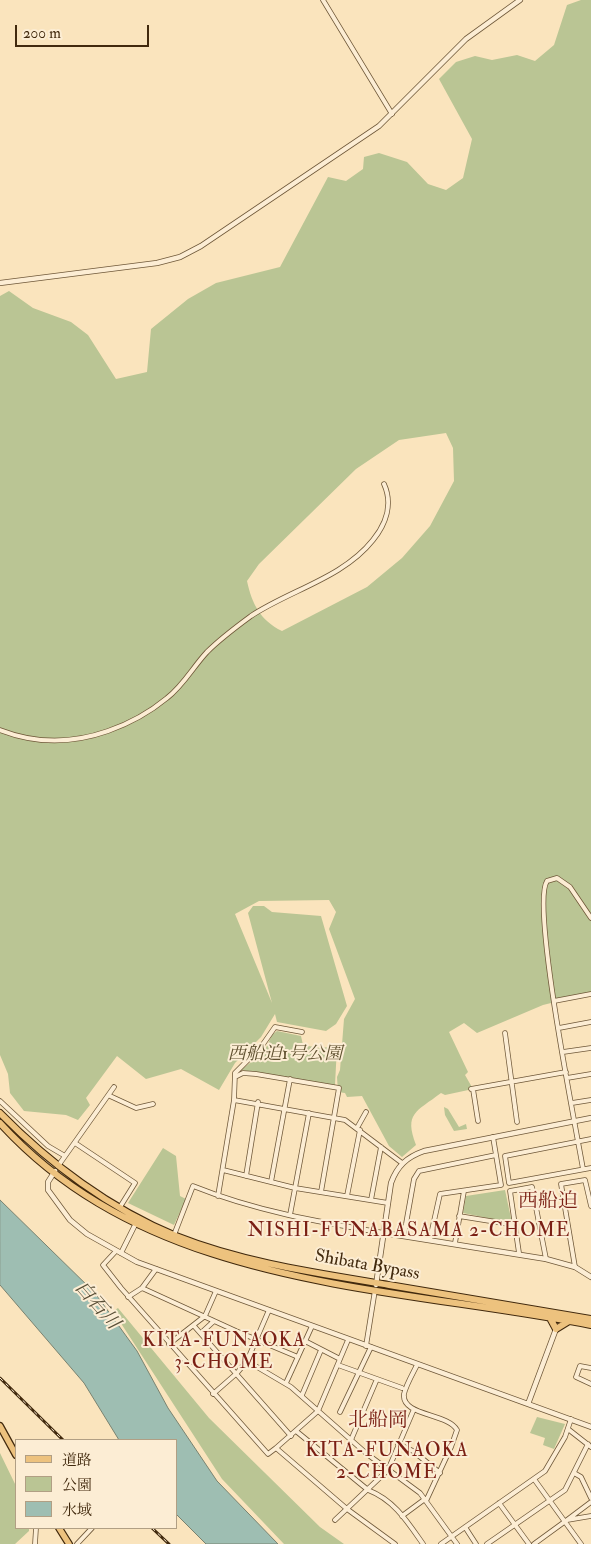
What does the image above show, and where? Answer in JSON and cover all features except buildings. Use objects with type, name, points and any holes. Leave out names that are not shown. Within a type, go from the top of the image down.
[{"type":"highway","name":"Shibata Bypass","points":[[0,1113],[56,1169],[120,1207],[174,1235],[240,1257],[376,1286],[591,1325]]},
{"type":"highway","name":"Shibata Bypass","points":[[0,1123],[101,1204],[136,1224],[194,1249],[236,1263],[591,1319]]},
{"type":"highway","points":[[550,1318],[556,1328],[570,1321]]},
{"type":"main road","points":[[0,1426],[15,1453]]},
{"type":"main road","points":[[60,1529],[69,1544]]},
{"type":"street","points":[[323,0],[392,114]]},
{"type":"street","points":[[0,283],[138,266],[180,257],[287,190],[380,126],[466,39],[520,0]]},
{"type":"street","points":[[0,730],[24,738],[64,741],[108,731],[146,712],[168,698],[207,652],[235,628],[269,606],[322,579],[356,558],[376,536],[387,515],[389,496],[384,484]]},
{"type":"street","points":[[583,1170],[554,1001],[543,912],[544,886],[547,880],[557,878],[570,887],[591,918]]},
{"type":"street","points":[[554,1001],[591,994]]},
{"type":"street","points":[[559,1028],[591,1022]]},
{"type":"street","points":[[218,1196],[234,1100],[234,1077],[244,1063],[261,1048],[275,1027],[302,1032]]},
{"type":"street","points":[[505,1033],[517,1122]]},
{"type":"street","points":[[563,1052],[591,1048]]},
{"type":"street","points":[[478,1121],[472,1089],[566,1072]]},
{"type":"street","points":[[234,1077],[248,1073],[339,1088],[321,1192]]},
{"type":"street","points":[[567,1078],[591,1074]]},
{"type":"street","points":[[271,1182],[290,1079]]},
{"type":"street","points":[[114,1087],[110,1096],[64,1156],[49,1179],[47,1187],[61,1209],[77,1227],[118,1252],[156,1269],[417,1365],[591,1426]]},
{"type":"street","points":[[110,1096],[136,1108],[153,1104]]},
{"type":"street","points":[[0,1100],[48,1146],[64,1156]]},
{"type":"street","points":[[234,1100],[258,1102],[334,1117],[358,1129],[402,1163]]},
{"type":"street","points":[[572,1103],[591,1100]]},
{"type":"street","points":[[246,1176],[258,1102]]},
{"type":"street","points":[[347,1196],[358,1129],[366,1112]]},
{"type":"street","points":[[290,1215],[310,1113]]},
{"type":"street","points":[[340,1412],[359,1373],[368,1346],[388,1203],[393,1178],[402,1163],[424,1151],[591,1118]]},
{"type":"street","points":[[430,1239],[440,1194],[501,1185],[493,1137]]},
{"type":"street","points":[[591,1139],[505,1156],[509,1183],[591,1168]]},
{"type":"street","points":[[74,1143],[135,1183],[120,1207]]},
{"type":"street","points":[[370,1200],[381,1147]]},
{"type":"street","points":[[404,1235],[414,1179],[419,1171],[496,1155]]},
{"type":"street","points":[[223,1170],[295,1188],[388,1203]]},
{"type":"street","points":[[574,1266],[561,1184],[585,1180],[591,1206]]},
{"type":"street","points":[[174,1235],[193,1186],[218,1196],[290,1215],[384,1233],[546,1258],[574,1266],[591,1277]]},
{"type":"street","points":[[519,1253],[510,1191],[532,1187],[546,1258]]},
{"type":"street","points":[[455,1243],[464,1191]]},
{"type":"street","points":[[459,1216],[515,1225]]},
{"type":"street","points":[[136,1224],[118,1252],[103,1264],[128,1297],[268,1454],[318,1411],[348,1340]]},
{"type":"street","points":[[128,1297],[142,1288],[156,1269]]},
{"type":"street","points":[[142,1288],[298,1357]]},
{"type":"street","points":[[169,1344],[194,1326],[204,1316],[216,1291]]},
{"type":"street","points":[[213,1394],[237,1373],[247,1361],[269,1310]]},
{"type":"street","points":[[200,1333],[214,1321]]},
{"type":"street","points":[[194,1326],[291,1436]]},
{"type":"street","points":[[286,1383],[312,1326]]},
{"type":"street","points":[[528,1404],[556,1328]]},
{"type":"street","points":[[305,1341],[340,1359]]},
{"type":"street","points":[[302,1395],[321,1350]]},
{"type":"street","points":[[247,1361],[286,1383],[302,1395],[351,1440],[426,1500],[457,1544]]},
{"type":"street","points":[[338,1365],[402,1388]]},
{"type":"street","points":[[402,1516],[426,1500],[440,1474],[456,1430],[451,1422],[414,1410],[408,1404],[404,1396],[417,1365]]},
{"type":"street","points":[[591,1368],[580,1366],[576,1377],[591,1384]]},
{"type":"street","points":[[351,1440],[377,1379]]},
{"type":"street","points":[[335,1520],[388,1470],[414,1410]]},
{"type":"street","points":[[441,1544],[534,1479],[549,1465],[568,1429],[571,1419]]},
{"type":"street","points":[[487,1544],[565,1490],[590,1446],[568,1429]]},
{"type":"street","points":[[296,1431],[368,1490],[380,1495],[402,1516],[422,1544]]},
{"type":"street","points":[[398,1444],[414,1451],[440,1474]]},
{"type":"street","points":[[276,1448],[347,1509],[395,1544]]},
{"type":"street","points":[[574,1473],[580,1477],[591,1498]]},
{"type":"street","points":[[534,1479],[566,1520],[581,1544]]},
{"type":"street","points":[[534,1544],[591,1502]]},
{"type":"street","points":[[499,1503],[529,1544]]},
{"type":"street","points":[[566,1520],[591,1516]]},
{"type":"street","points":[[464,1527],[476,1544]]},
{"type":"street","points":[[35,1544],[36,1529]]},
{"type":"street","points":[[77,1544],[91,1529]]},
{"type":"green space","points":[[581,0],[591,0],[591,993],[543,1005],[477,1033],[464,1023],[449,1032],[468,1072],[465,1075],[473,1089],[445,1095],[441,1093],[419,1109],[412,1119],[411,1126],[416,1145],[402,1157],[389,1146],[362,1096],[347,1097],[345,1093],[338,1092],[337,1077],[340,1070],[344,1019],[355,999],[329,929],[336,912],[329,900],[259,901],[235,914],[272,1003],[248,913],[253,906],[264,906],[272,912],[321,916],[347,1006],[336,1024],[326,1031],[277,1022],[275,1014],[261,1037],[235,1063],[219,1090],[181,1069],[146,1079],[117,1056],[86,1098],[90,1105],[78,1120],[66,1115],[24,1111],[10,1093],[8,1074],[0,1055],[0,296],[9,291],[33,308],[71,322],[88,335],[116,379],[147,372],[151,329],[188,299],[216,283],[280,267],[328,177],[346,181],[363,169],[364,157],[379,153],[407,162],[428,184],[446,190],[463,178],[472,139],[439,79],[456,62],[475,56],[492,60],[517,55],[535,61],[554,45],[567,5]],"holes":[[[446,433],[453,448],[454,481],[430,526],[402,558],[367,587],[282,631],[268,622],[254,604],[247,581],[259,564],[356,469],[399,440]]]},
{"type":"green space","name":"西船迫1号公園","points":[[277,1031],[301,1036],[303,1045],[320,1048],[337,1046],[335,1085],[241,1070],[264,1052],[272,1035]]},
{"type":"green space","points":[[444,1107],[448,1109],[459,1127],[466,1124],[467,1129],[454,1131],[445,1115]]},
{"type":"green space","points":[[163,1148],[176,1156],[180,1196],[186,1199],[174,1225],[128,1203]]},
{"type":"green space","points":[[505,1190],[512,1223],[463,1213],[466,1196]]},
{"type":"green space","points":[[118,1308],[209,1418],[320,1527],[344,1544],[284,1544],[222,1479],[113,1311]]},
{"type":"green space","points":[[537,1417],[565,1424],[554,1449],[543,1445],[545,1438],[530,1433]]},
{"type":"green space","points":[[0,1453],[15,1484],[15,1529],[29,1529],[29,1531],[15,1544],[0,1544]]},
{"type":"water","name":"白石川","points":[[0,1200],[95,1293],[137,1351],[168,1408],[217,1481],[278,1544],[206,1544],[178,1516],[178,1439],[118,1439],[84,1383],[0,1285]]},
{"type":"railway","points":[[0,1378],[62,1439]]},
{"type":"railway","points":[[153,1529],[169,1544]]},
{"type":"district","name":"西船迫","points":[[548,1203]]},
{"type":"district","name":"NISHI-FUNABASAMA 2-CHOME","points":[[409,1232]]},
{"type":"district","name":"KITA-FUNAOKA 3-CHOME","points":[[224,1353]]},
{"type":"district","name":"北船岡","points":[[378,1422]]},
{"type":"district","name":"KITA-FUNAOKA 2-CHOME","points":[[387,1463]]}]
